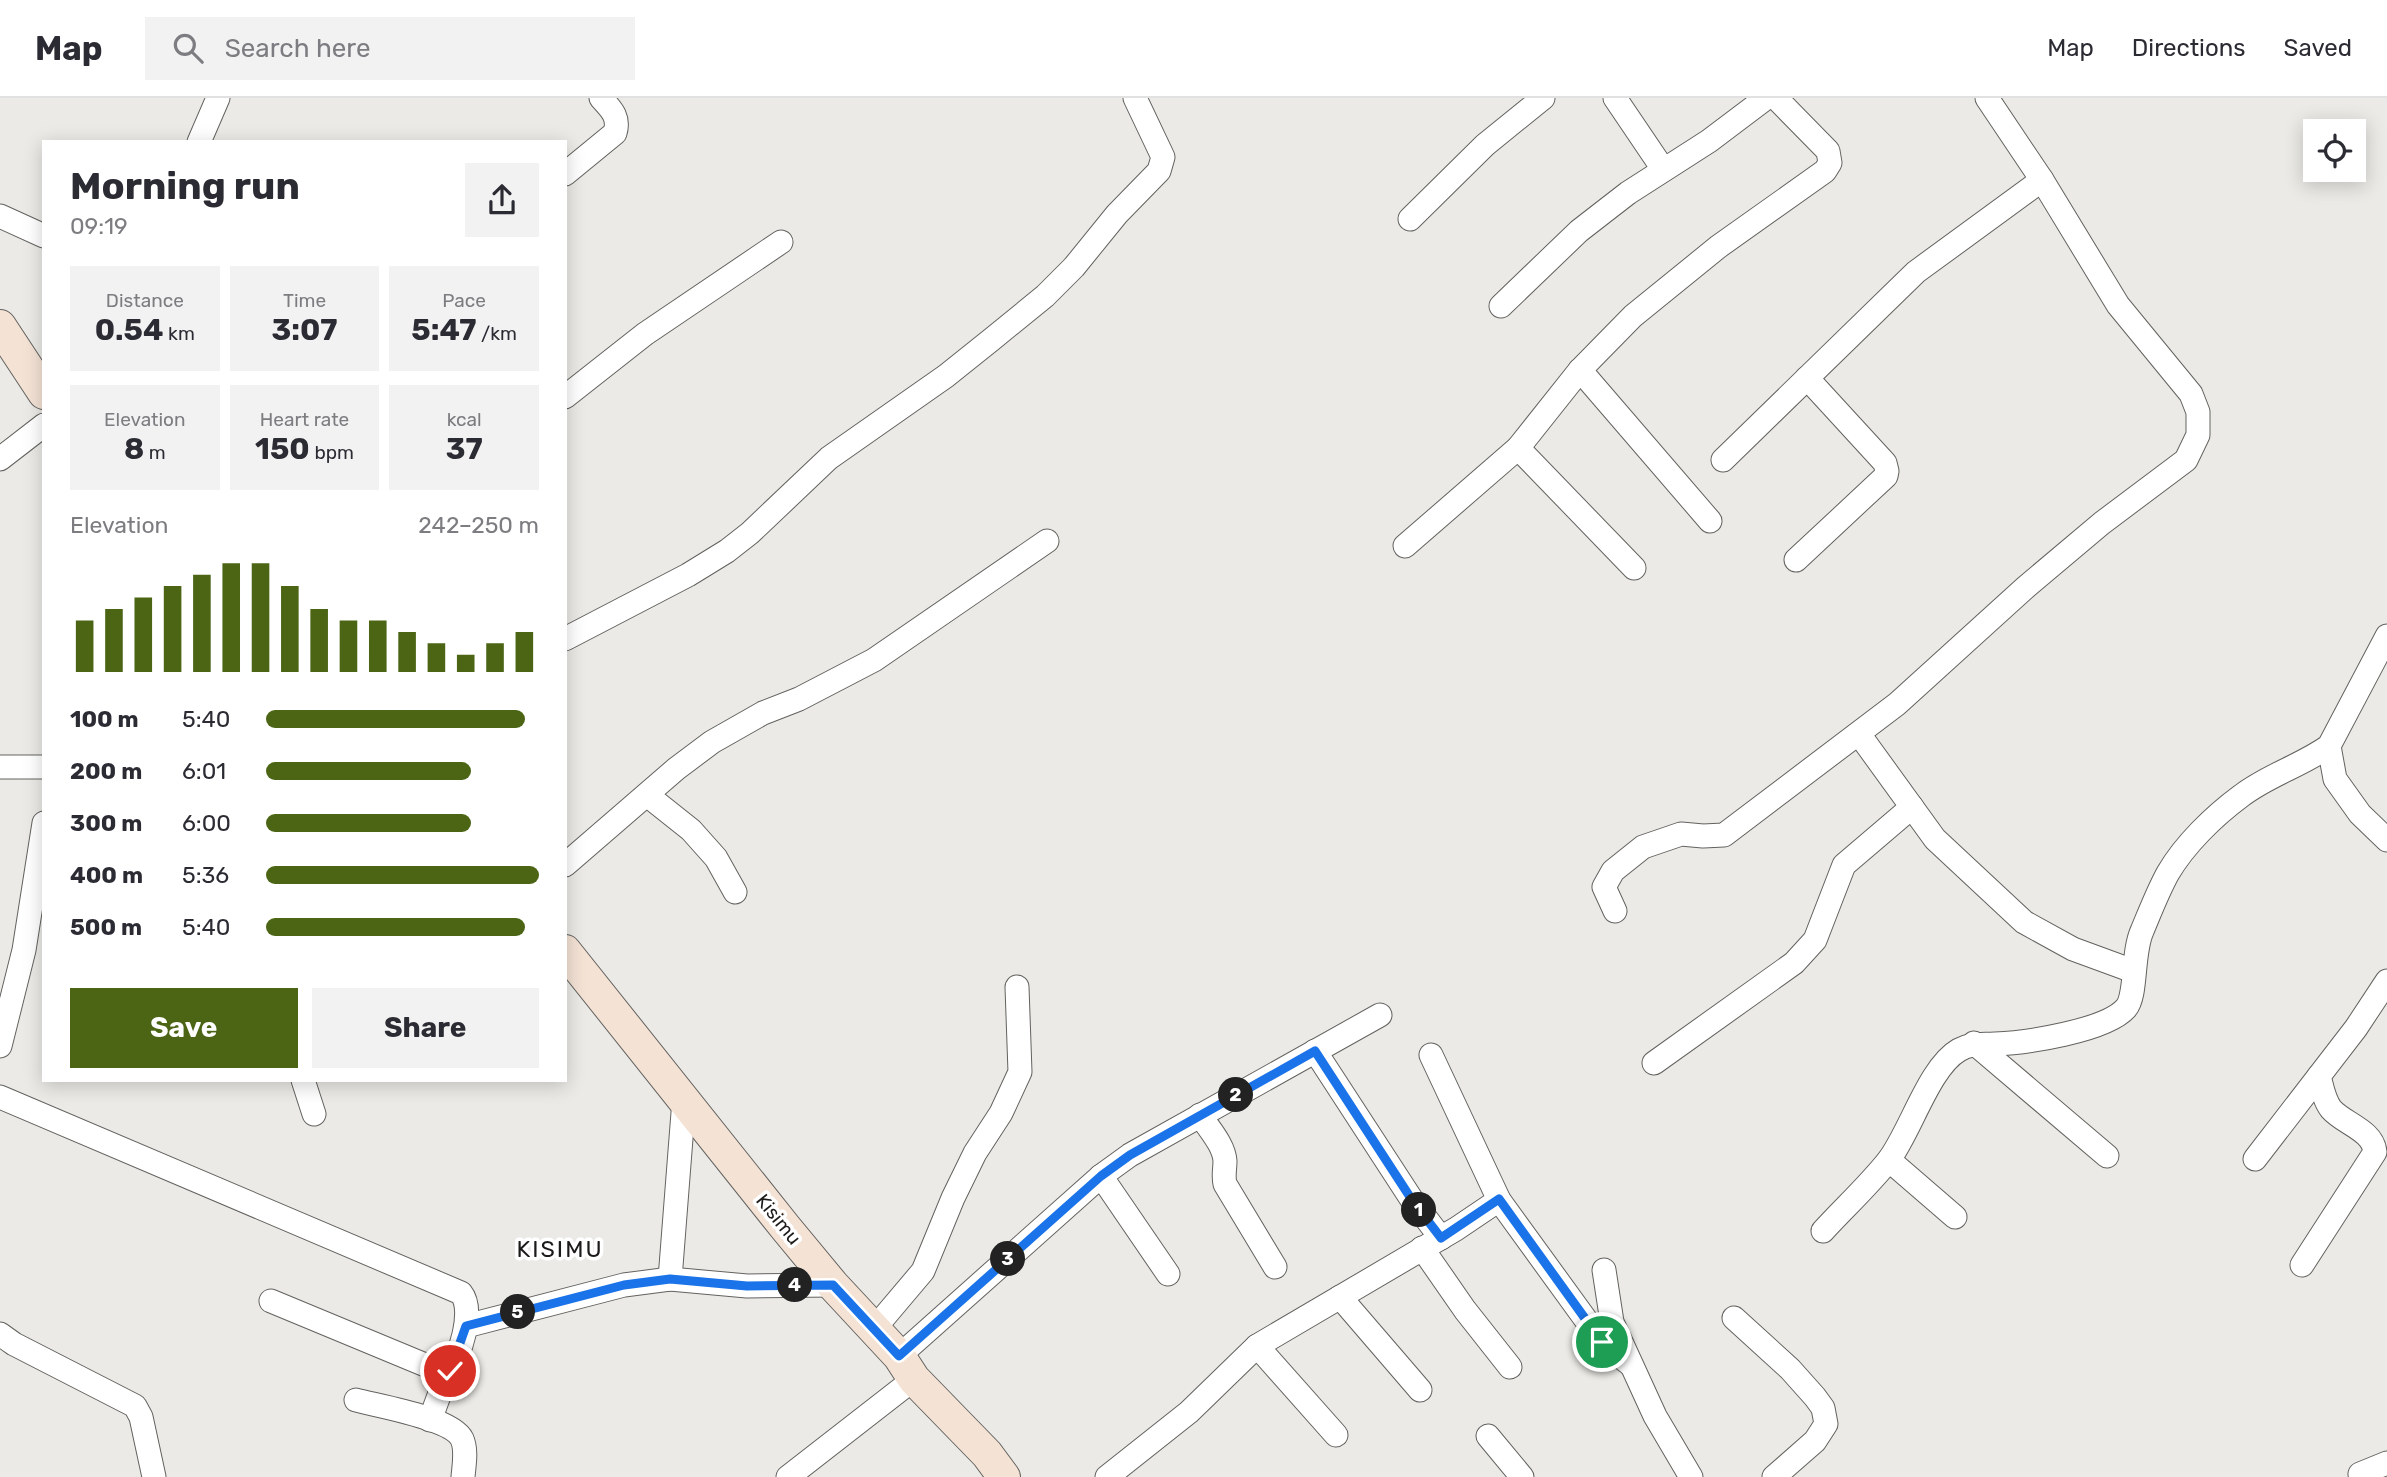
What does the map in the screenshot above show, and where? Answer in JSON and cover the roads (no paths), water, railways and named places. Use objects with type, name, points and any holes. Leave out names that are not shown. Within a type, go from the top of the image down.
[{"type":"street","points":[[200,140],[218,98]]},
{"type":"street","points":[[567,172],[615,133],[618,124],[616,116],[601,98]]},
{"type":"street","points":[[567,638],[688,575],[727,551],[750,533],[829,458],[946,376],[1045,296],[1074,267],[1117,214],[1160,171],[1163,157],[1135,98]]},
{"type":"street","points":[[1410,219],[1485,145],[1544,98]]},
{"type":"street","points":[[1615,98],[1663,169]]},
{"type":"street","points":[[1501,306],[1579,231],[1766,98]]},
{"type":"street","points":[[1405,546],[1518,447],[1580,370],[1633,316],[1718,247],[1825,171],[1830,163],[1828,151],[1776,98]]},
{"type":"street","points":[[1615,911],[1604,887],[1613,871],[1643,847],[1681,834],[1724,835],[1897,704],[2026,586],[2102,523],[2186,460],[2198,435],[2198,412],[2191,394],[2118,305],[2042,180],[1987,98]]},
{"type":"street","points":[[1723,460],[1916,272],[2042,180]]},
{"type":"street","points":[[0,216],[42,235]]},
{"type":"street","points":[[567,395],[645,334],[781,242]]},
{"type":"street","points":[[0,326],[42,390]]},
{"type":"street","points":[[1580,370],[1710,521]]},
{"type":"street","points":[[1796,560],[1886,476],[1887,471],[1885,463],[1807,378]]},
{"type":"street","points":[[0,459],[42,427]]},
{"type":"street","points":[[1518,447],[1634,568]]},
{"type":"street","points":[[567,863],[676,769],[723,735],[874,660],[1047,541]]},
{"type":"street","points":[[1823,1231],[1889,1160],[1943,1063],[1958,1050],[1975,1044],[1996,1044],[2053,1036],[2106,1022],[2127,1007],[2132,995],[2138,940],[2168,874],[2188,846],[2241,795],[2329,747],[2387,636]]},
{"type":"street","points":[[1858,734],[1934,839],[2024,922],[2073,948],[2133,971]]},
{"type":"street","points":[[2329,747],[2335,779],[2360,814],[2387,840]]},
{"type":"street","points":[[0,767],[42,767]]},
{"type":"street","points":[[647,796],[691,830],[716,858],[736,892]]},
{"type":"street","points":[[1654,1063],[1794,963],[1815,940],[1843,865],[1912,807]]},
{"type":"street","points":[[0,1046],[24,950],[42,836]]},
{"type":"street","name":"Kisimu","points":[[567,954],[833,1285],[987,1454],[1004,1477]]},
{"type":"street","points":[[2255,1159],[2356,1028],[2387,981]]},
{"type":"street","points":[[874,1329],[923,1271],[953,1198],[975,1153],[1001,1113],[1020,1072],[1017,987]]},
{"type":"street","points":[[788,1477],[906,1367],[1101,1176],[1130,1155],[1380,1015]]},
{"type":"street","points":[[1975,1044],[2107,1156]]},
{"type":"street","points":[[1315,1051],[1412,1200],[1465,1310],[1510,1367]]},
{"type":"street","points":[[1431,1055],[1499,1199],[1602,1342],[1631,1365]]},
{"type":"street","points":[[2302,1265],[2375,1152],[2374,1143],[2368,1136],[2332,1110],[2327,1103],[2319,1076]]},
{"type":"street","points":[[304,1082],[314,1114]]},
{"type":"street","points":[[0,1097],[461,1293],[465,1298],[466,1326],[453,1366],[447,1374],[430,1420]]},
{"type":"street","points":[[670,1279],[684,1100]]},
{"type":"street","points":[[1200,1115],[1220,1147],[1225,1162],[1224,1184],[1275,1267]]},
{"type":"street","points":[[1889,1160],[1955,1217]]},
{"type":"street","points":[[1101,1176],[1168,1274]]},
{"type":"street","points":[[1107,1477],[1189,1412],[1257,1346],[1431,1243],[1499,1199]]},
{"type":"street","points":[[1604,1270],[1612,1322],[1655,1416],[1691,1477]]},
{"type":"street","points":[[466,1326],[624,1285],[670,1279],[747,1286],[833,1285]]},
{"type":"street","points":[[1340,1297],[1420,1390]]},
{"type":"street","points":[[271,1301],[447,1374]]},
{"type":"street","points":[[1734,1318],[1790,1369],[1823,1408],[1826,1424],[1815,1441],[1774,1477]]},
{"type":"street","points":[[2,1341],[135,1406],[141,1417],[154,1477]]},
{"type":"street","points":[[1257,1346],[1336,1435]]},
{"type":"street","points":[[356,1401],[451,1428],[461,1436],[465,1448],[463,1477]]},
{"type":"street","points":[[1488,1436],[1521,1477]]},
{"type":"street","points":[[2360,1474],[2387,1463]]},
{"type":"district","name":"KISIMU","points":[[560,1249]]}]
